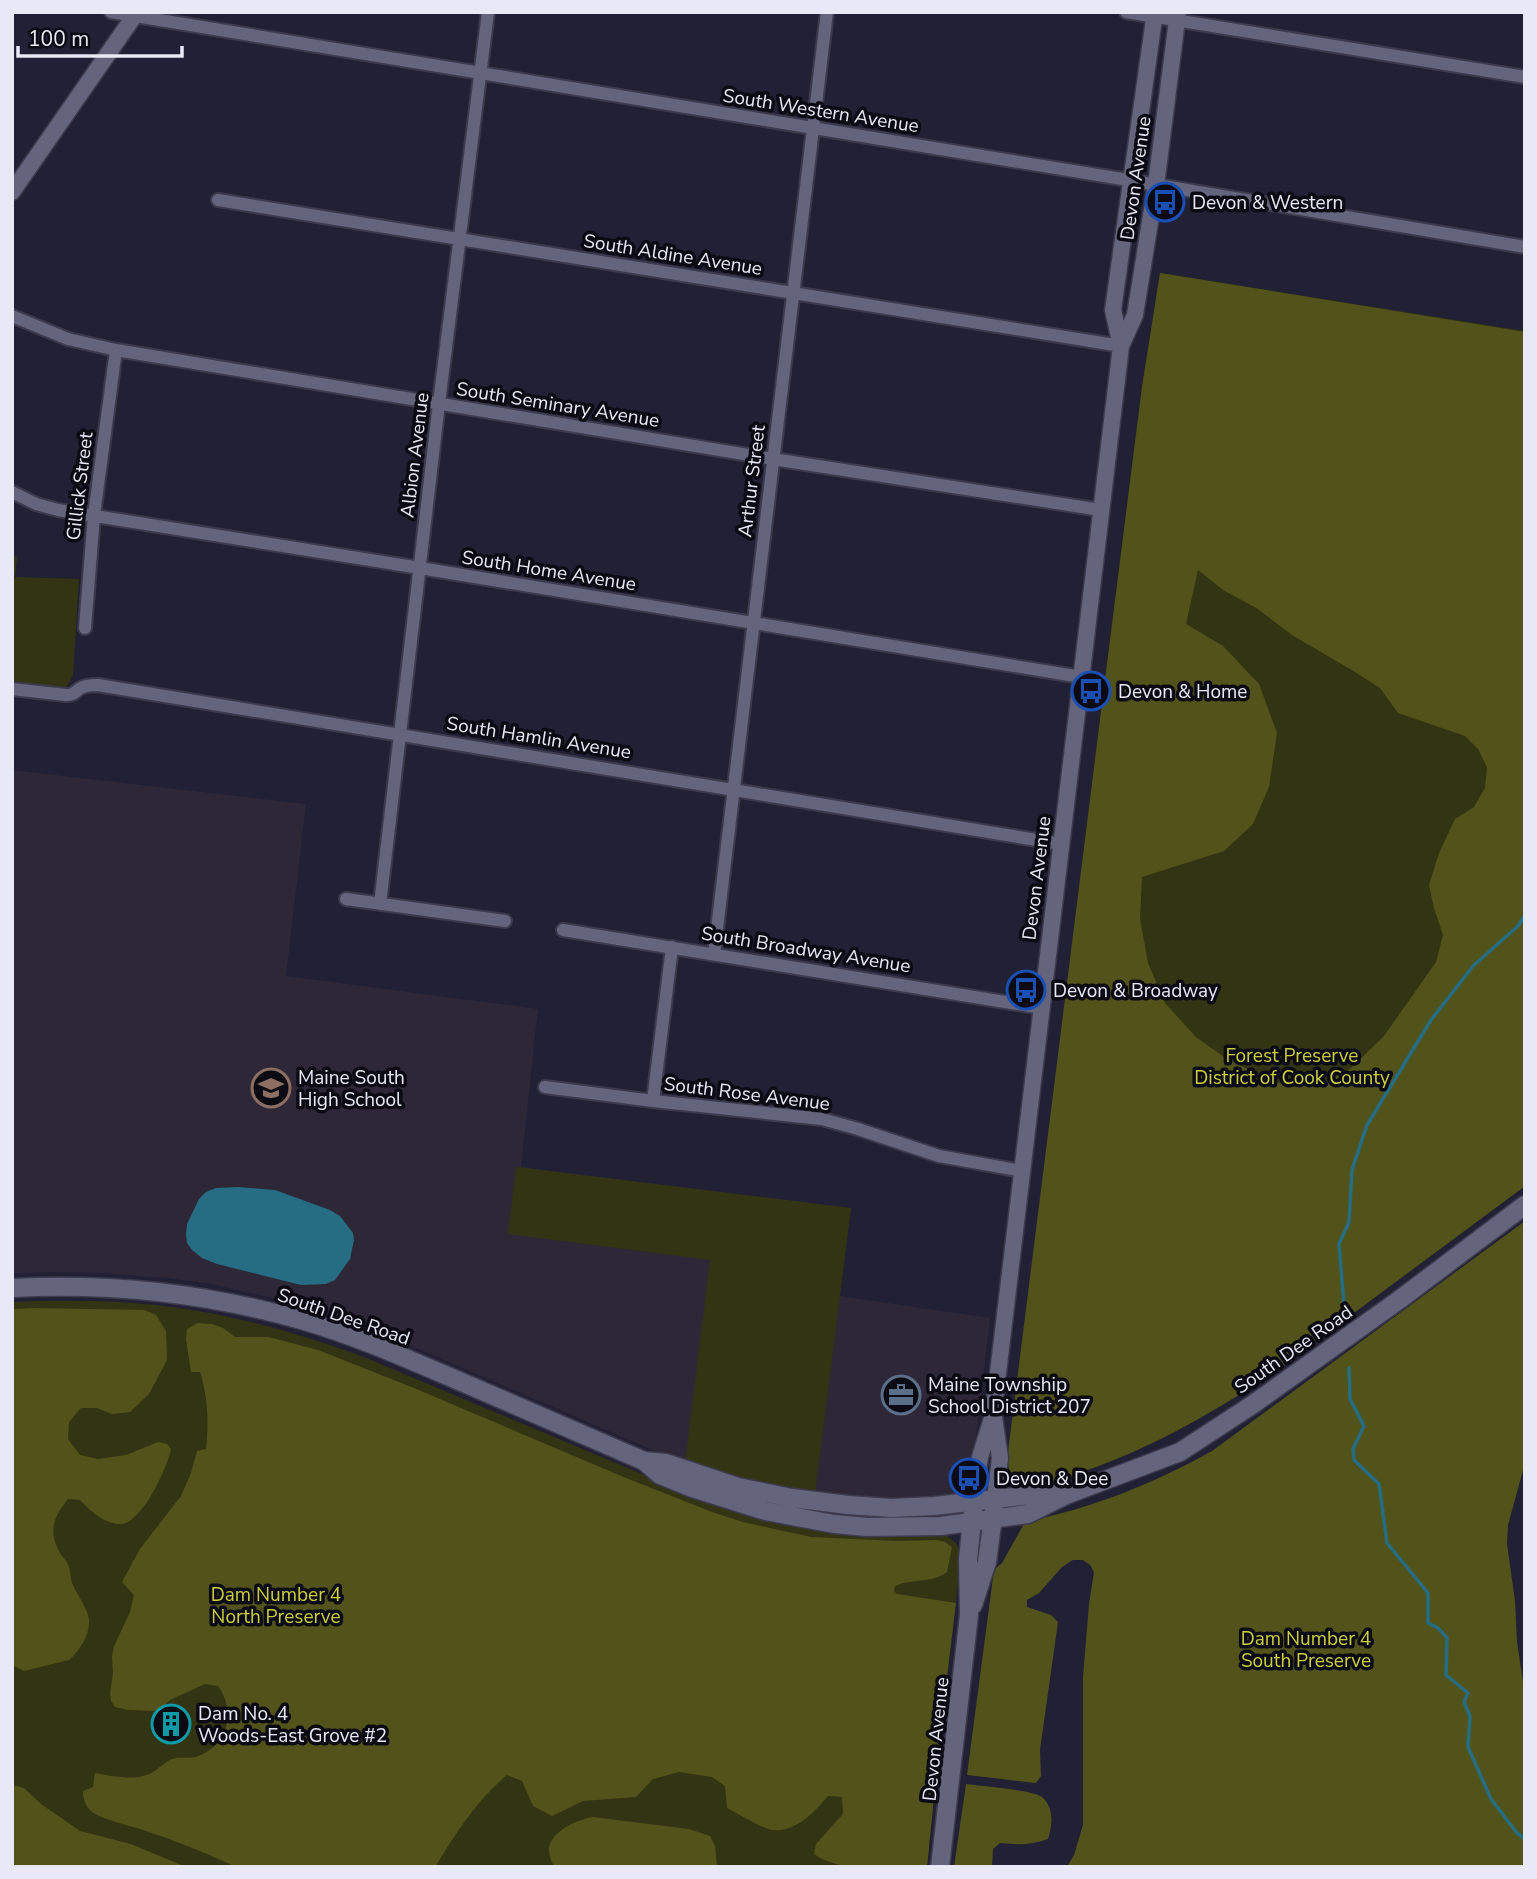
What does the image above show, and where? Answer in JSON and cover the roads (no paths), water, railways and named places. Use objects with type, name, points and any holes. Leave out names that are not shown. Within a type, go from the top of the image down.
[{"type":"main road","name":"South Dee Road","points":[[12,1288],[81,1286],[183,1294],[301,1320],[398,1354],[644,1461],[660,1475],[729,1500],[834,1524],[867,1527],[941,1526],[1028,1514],[1066,1495],[1180,1452],[1252,1405],[1525,1205]]},
{"type":"main road","name":"South Dee Road","points":[[644,1461],[666,1463],[738,1487],[835,1504],[891,1508],[1031,1495],[1066,1495]]},
{"type":"main road","name":"Devon Avenue","points":[[970,1615],[988,1562],[995,1499]]},
{"type":"main road","name":"Devon Avenue","points":[[940,1867],[970,1615],[968,1559],[974,1501]]},
{"type":"street","name":"South Western Avenue","points":[[111,12],[136,14],[1525,247]]},
{"type":"street","name":"Albion Avenue","points":[[380,904],[488,12]]},
{"type":"street","name":"Arthur Street","points":[[714,954],[827,12]]},
{"type":"street","points":[[1126,12],[1178,16],[1525,78]]},
{"type":"street","points":[[12,192],[136,14]]},
{"type":"street","name":"Devon Avenue","points":[[1121,346],[1114,310],[1155,14]]},
{"type":"street","name":"Devon Avenue","points":[[974,1501],[979,1457],[993,1415],[1121,346],[1135,315],[1156,185],[1178,16]]},
{"type":"street","name":"South Aldine Avenue","points":[[218,200],[1121,346]]},
{"type":"street","name":"South Seminary Avenue","points":[[12,316],[68,339],[116,350],[773,459],[1101,510]]},
{"type":"street","name":"Gillick Street","points":[[85,628],[94,515],[116,350]]},
{"type":"street","name":"South Home Avenue","points":[[12,492],[47,508],[1081,677]]},
{"type":"street","name":"South Hamlin Avenue","points":[[12,689],[66,695],[74,694],[89,685],[98,685],[1062,844]]},
{"type":"street","points":[[346,899],[505,920]]},
{"type":"street","name":"South Broadway Avenue","points":[[563,930],[1042,1008]]},
{"type":"street","points":[[653,1101],[672,947]]},
{"type":"street","name":"South Rose Avenue","points":[[545,1087],[822,1119],[939,1156],[1022,1171]]},
{"type":"street","name":"Devon Avenue","points":[[993,1415],[1000,1458],[995,1499]]},
{"type":"water","points":[[216,1188],[275,1190],[340,1216],[353,1233],[354,1240],[350,1259],[335,1280],[326,1284],[301,1285],[217,1264],[192,1250],[187,1243],[187,1224],[199,1199]]},
{"type":"waterway","points":[[1344,1305],[1339,1244],[1349,1222],[1352,1170],[1367,1125],[1431,1020],[1473,966],[1518,926],[1525,915]]},
{"type":"waterway","points":[[1349,1368],[1350,1399],[1364,1426],[1353,1449],[1354,1460],[1379,1484],[1387,1543],[1428,1593],[1428,1623],[1438,1628],[1447,1638],[1446,1675],[1468,1693],[1464,1702],[1470,1716],[1468,1747],[1491,1799],[1517,1833],[1525,1839]]},
{"type":"place","name":"Devon & Western","points":[[1165,202]]},
{"type":"place","name":"Devon & Home","points":[[1091,691]]},
{"type":"place","name":"Devon & Broadway","points":[[1026,990]]},
{"type":"place","name":"Maine South High School","points":[[271,1088]]},
{"type":"place","name":"Maine Township School District 207","points":[[901,1395]]},
{"type":"place","name":"Devon & Dee","points":[[969,1478]]},
{"type":"place","name":"Dam No. 4 Woods-East Grove #2","points":[[171,1724]]},
{"type":"park label","name":"Forest Preserve District of Cook County","points":[[1292,1066]]},
{"type":"park label","name":"Dam Number 4 North Preserve","points":[[276,1605]]},
{"type":"park label","name":"Dam Number 4 South Preserve","points":[[1306,1649]]}]
